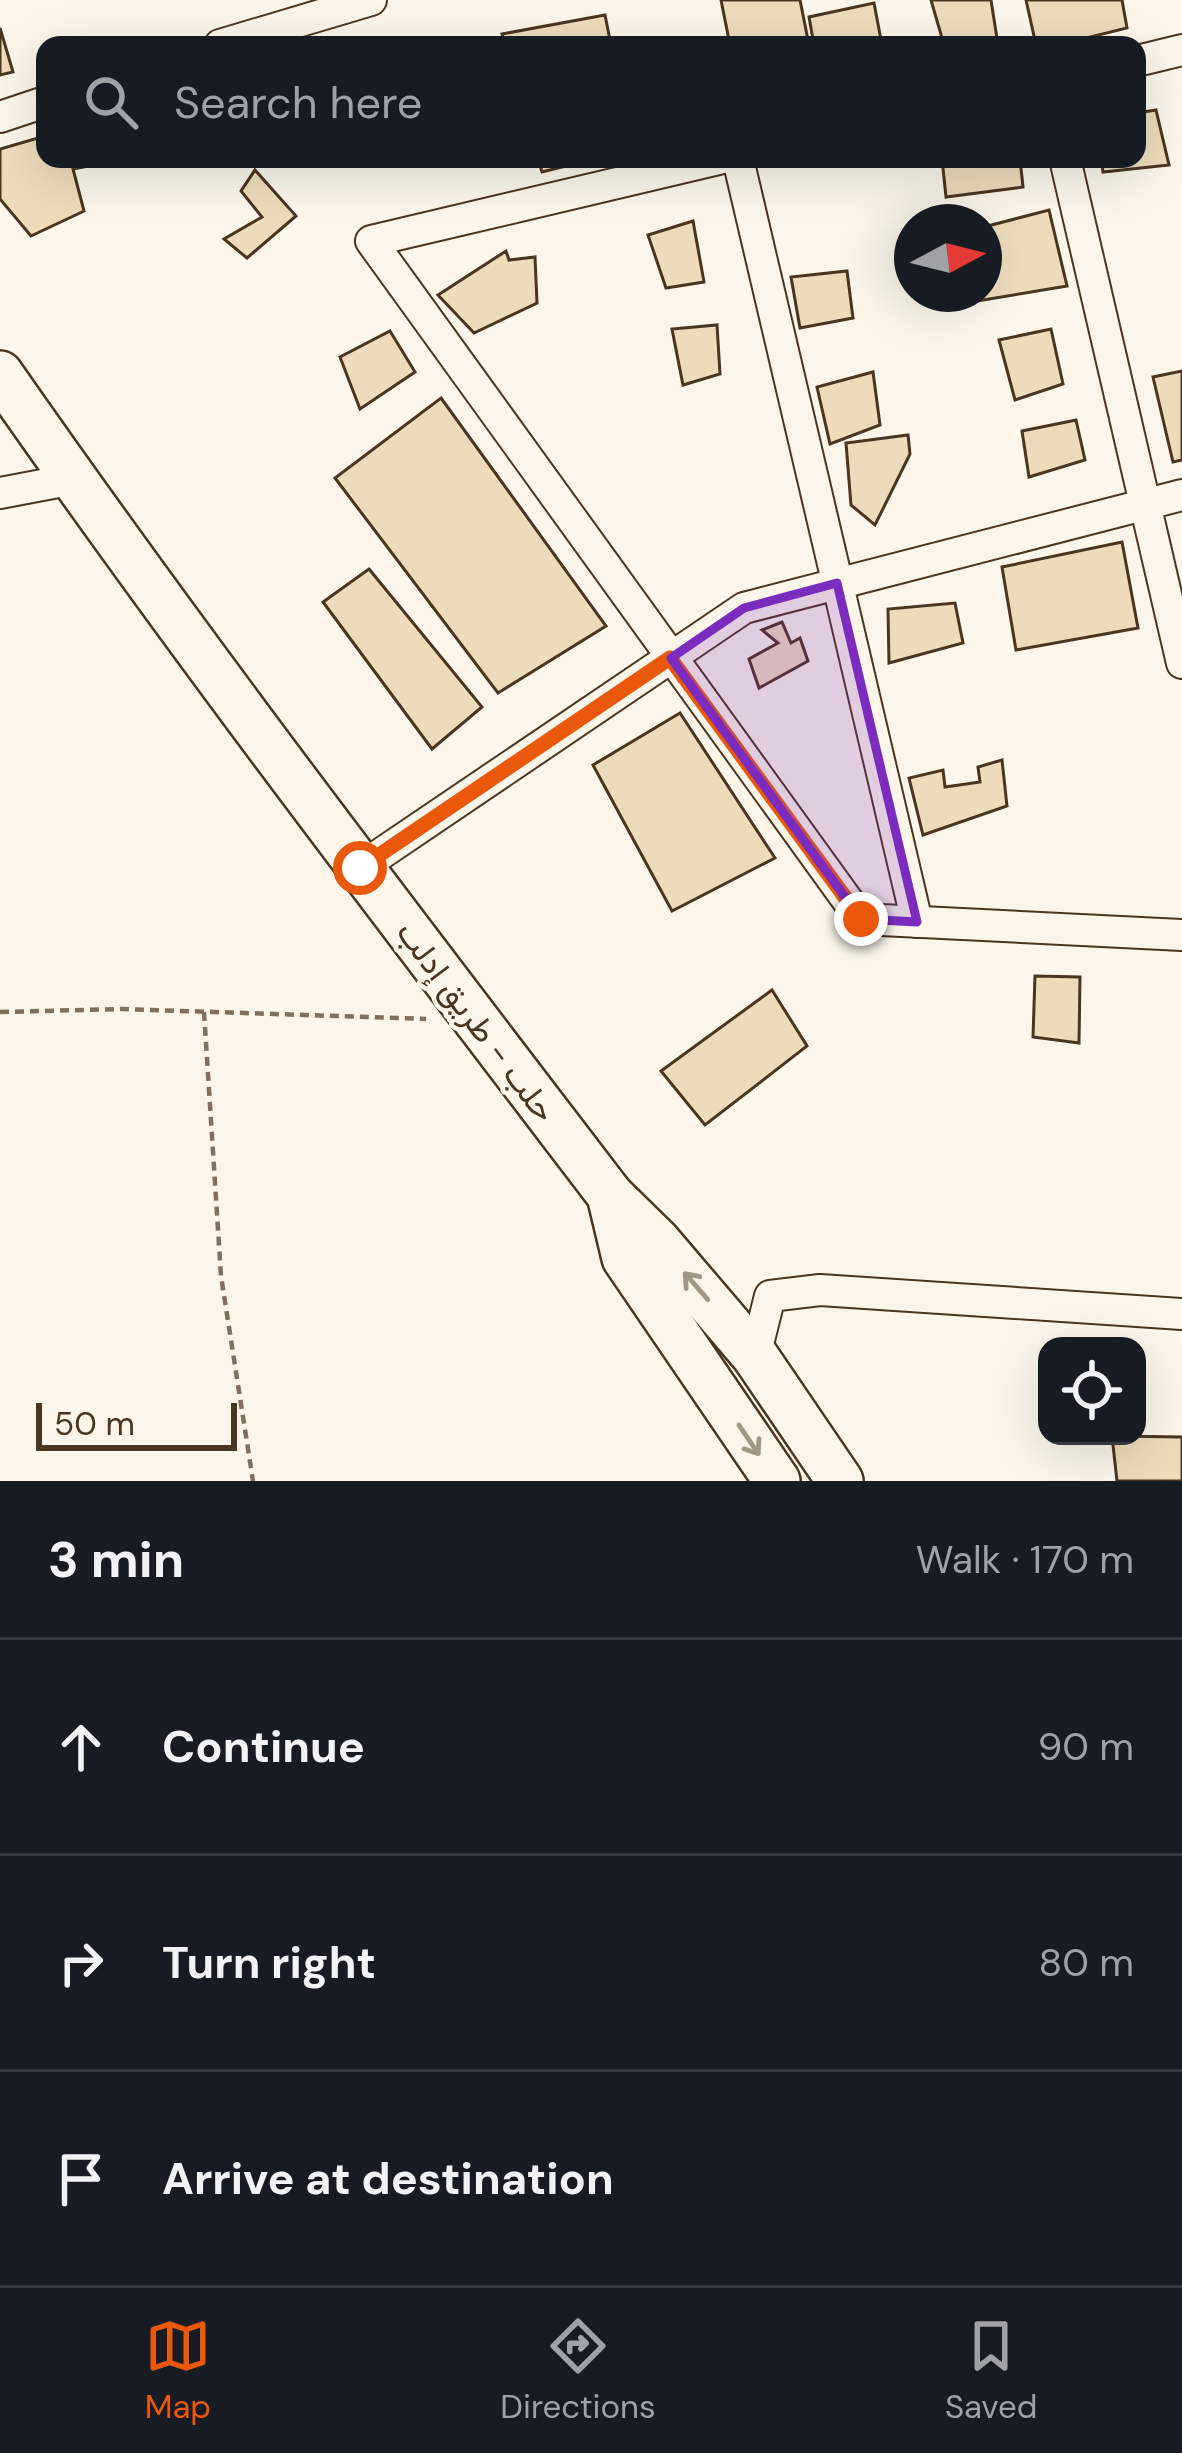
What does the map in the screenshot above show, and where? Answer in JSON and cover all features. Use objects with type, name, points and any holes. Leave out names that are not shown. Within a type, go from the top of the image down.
[{"type":"highway","name":"حلب - طريق إدلب","points":[[0,374],[360,868],[610,1195],[657,1241],[755,1356],[840,1481]]},
{"type":"highway","points":[[610,1195],[625,1258],[777,1481]]},
{"type":"street","points":[[250,36],[371,0]]},
{"type":"street","points":[[1146,59],[1182,50]]},
{"type":"street","points":[[0,117],[36,105]]},
{"type":"street","points":[[681,168],[370,241],[861,919],[1182,935]]},
{"type":"street","points":[[740,168],[917,922]]},
{"type":"street","points":[[1067,168],[1182,663]]},
{"type":"street","points":[[0,493],[74,479]]},
{"type":"street","points":[[360,868],[744,608],[1182,495]]},
{"type":"street","points":[[755,1356],[770,1296],[820,1290],[1182,1314]]},
{"type":"path","points":[[0,1012],[123,1009],[425,1019]]},
{"type":"path","points":[[204,1012],[221,1276],[253,1481]]},
{"type":"highlighted area","points":[[837,583],[917,922],[861,919],[671,658],[744,608]]},
{"type":"building","points":[[721,0],[800,0],[807,36],[728,36]]},
{"type":"building","points":[[931,0],[991,0],[997,36],[941,36]]},
{"type":"building","points":[[1026,0],[1122,0],[1127,28],[1095,36],[1034,36]]},
{"type":"building","points":[[874,3],[880,36],[812,36],[809,17]]},
{"type":"building","points":[[605,15],[609,36],[503,36]]},
{"type":"building","points":[[0,28],[13,72],[0,75]]},
{"type":"building","points":[[1156,110],[1169,165],[1146,167],[1146,112]]},
{"type":"building","points":[[36,139],[36,168],[78,168],[73,169],[84,211],[31,236],[0,199],[0,149]]},
{"type":"building","points":[[943,168],[1021,168],[1023,187],[946,197]]},
{"type":"building","points":[[255,170],[296,216],[247,258],[224,239],[262,217],[241,191]]},
{"type":"building","points":[[1049,210],[1067,286],[1002,297],[1002,222]]},
{"type":"building","points":[[693,221],[704,282],[666,288],[648,235]]},
{"type":"building","points":[[506,251],[509,260],[535,257],[537,303],[474,333],[438,295]]},
{"type":"building","points":[[847,271],[853,318],[800,328],[791,277]]},
{"type":"building","points":[[717,325],[720,374],[683,385],[672,329]]},
{"type":"building","points":[[1051,329],[1063,384],[1015,400],[999,340]]},
{"type":"building","points":[[390,331],[415,372],[360,409],[340,357]]},
{"type":"building","points":[[1182,371],[1182,460],[1173,462],[1153,377]]},
{"type":"building","points":[[873,372],[880,425],[830,444],[817,387]]},
{"type":"building","points":[[441,398],[606,626],[498,693],[335,478]]},
{"type":"building","points":[[1076,420],[1085,460],[1029,477],[1022,431]]},
{"type":"building","points":[[908,435],[910,454],[875,525],[851,505],[846,443]]},
{"type":"building","points":[[1122,542],[1138,628],[1016,650],[1002,567]]},
{"type":"building","points":[[369,569],[482,707],[432,749],[323,602]]},
{"type":"building","points":[[955,603],[963,643],[889,663],[888,609]]},
{"type":"building","points":[[782,622],[791,643],[800,638],[808,661],[759,688],[749,659],[778,643],[762,630]]},
{"type":"building","points":[[680,713],[775,858],[672,911],[593,765]]},
{"type":"building","points":[[1002,760],[1007,806],[923,835],[909,778],[943,770],[945,787],[980,782],[978,767]]},
{"type":"building","points":[[1035,976],[1080,977],[1079,1043],[1033,1037]]},
{"type":"building","points":[[772,990],[807,1046],[705,1125],[661,1071]]},
{"type":"building","points":[[1146,1436],[1182,1437],[1182,1481],[1117,1481],[1113,1445],[1146,1445]]},
{"type":"route","points":[[360,868],[670,658],[861,919]]}]
